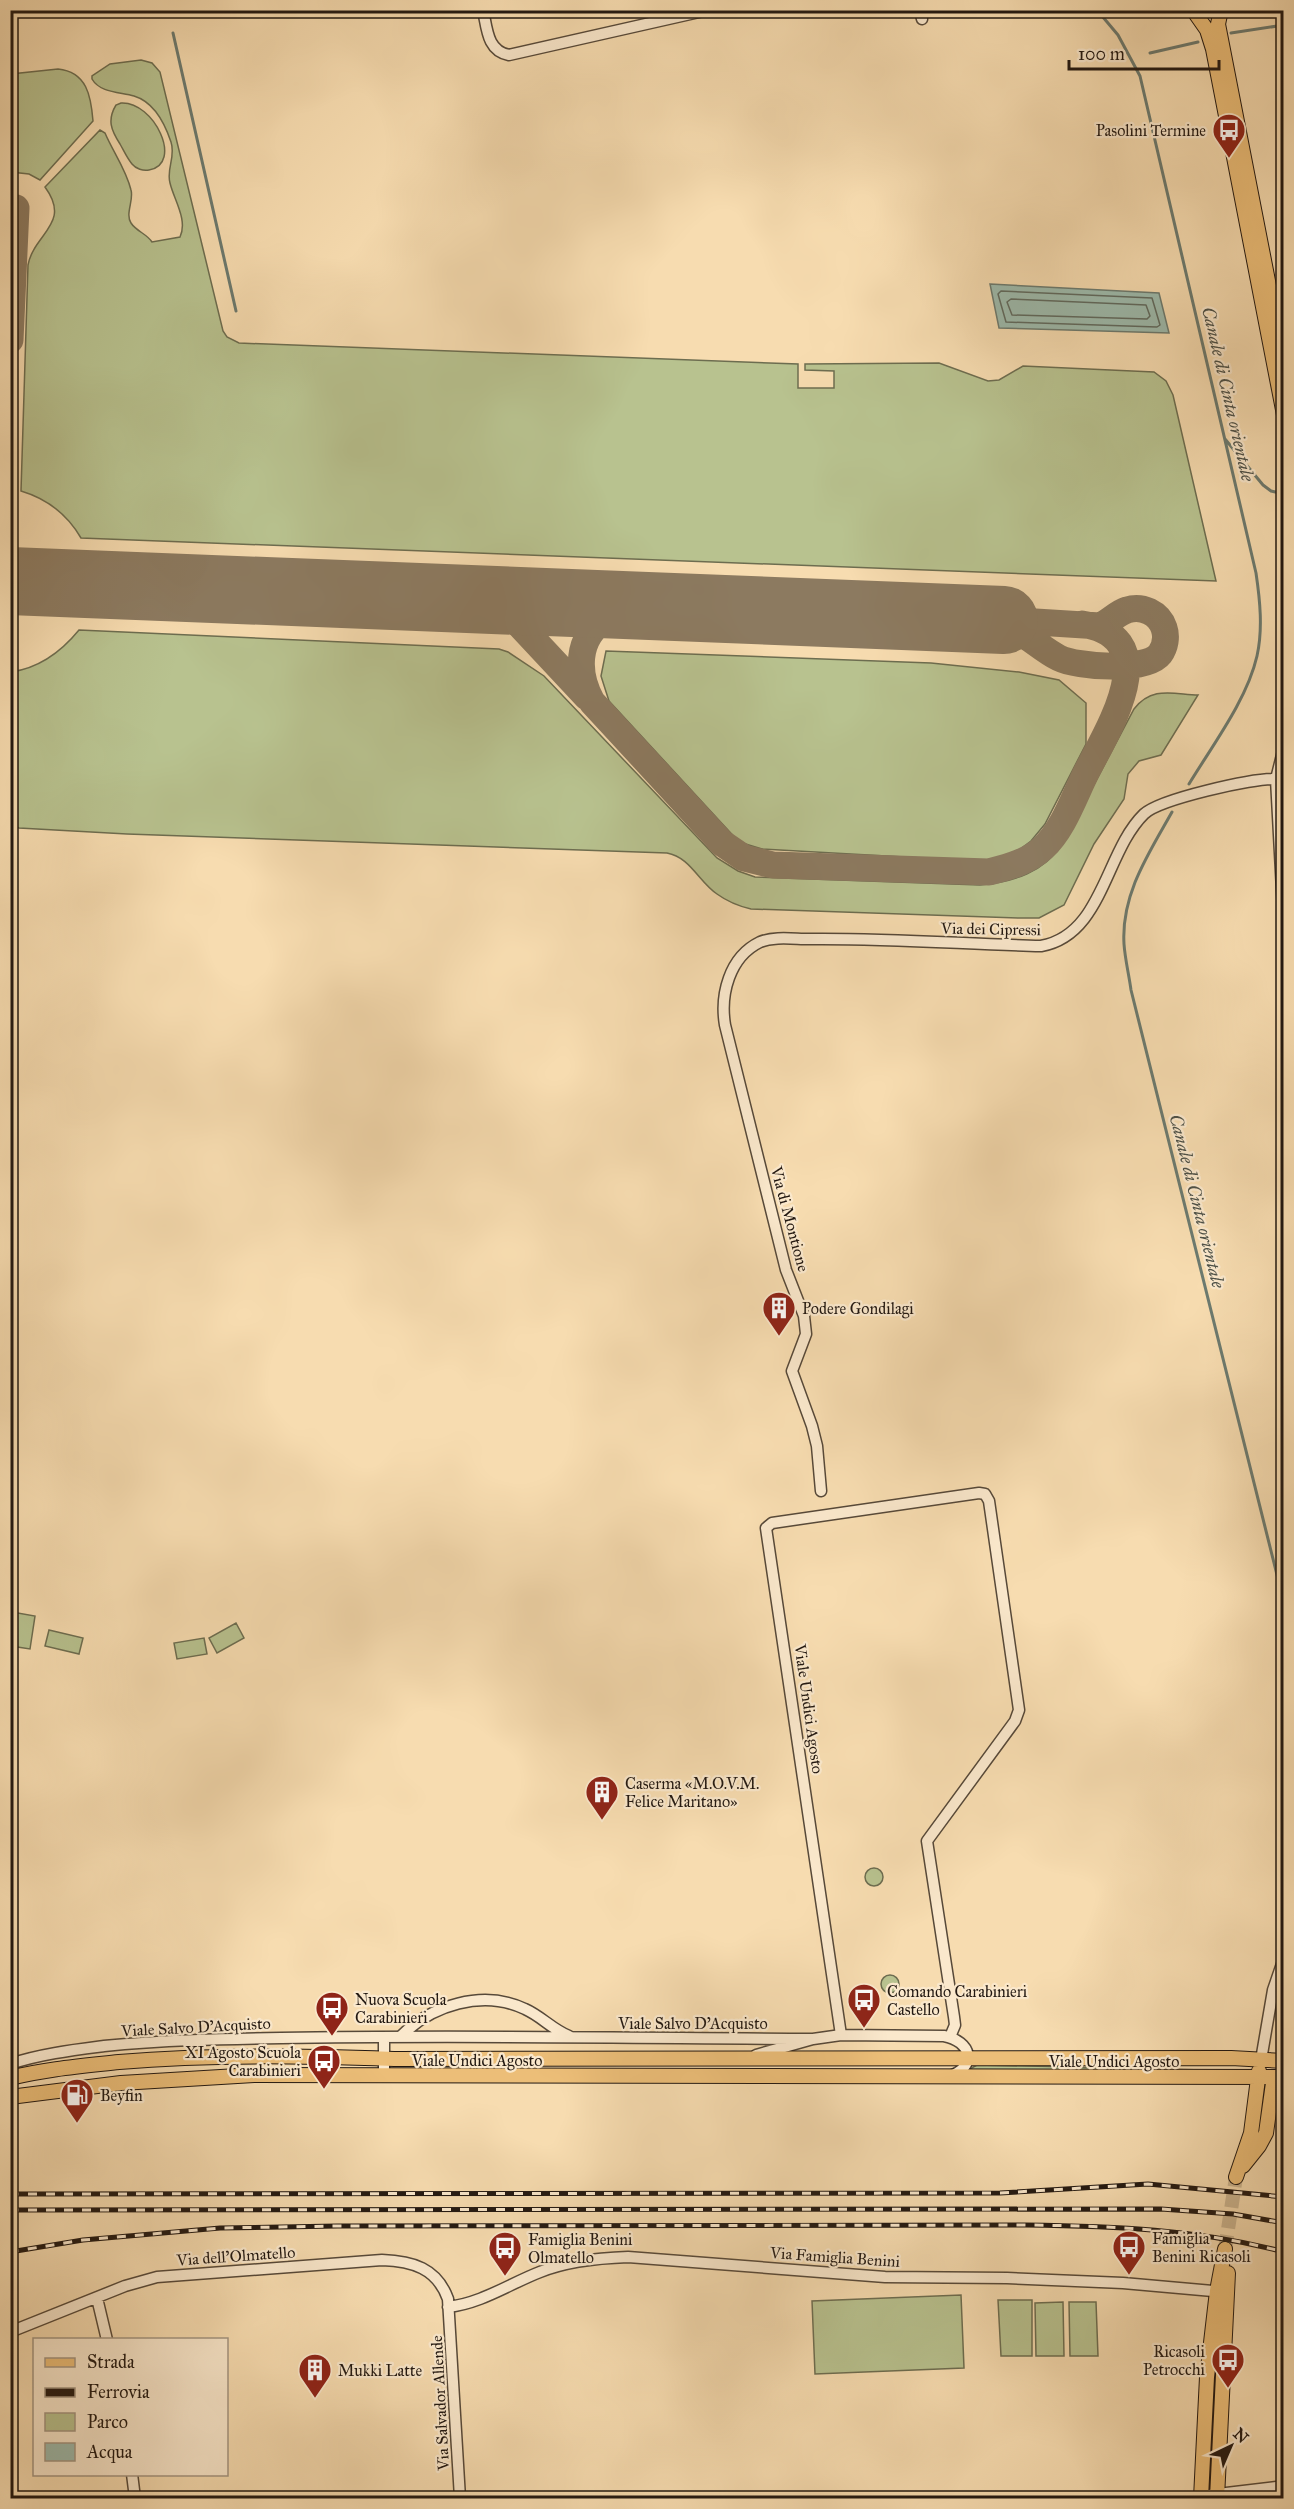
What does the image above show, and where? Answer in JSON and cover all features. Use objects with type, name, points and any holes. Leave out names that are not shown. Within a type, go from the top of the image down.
[{"type":"main road","points":[[1193,10],[1207,30],[1213,49],[1284,415]]},
{"type":"main road","points":[[1221,10],[1218,24],[1284,363]]},
{"type":"main road","name":"Viale Undici Agosto","points":[[10,2078],[91,2065],[145,2060],[297,2055],[384,2059],[968,2058],[1284,2061]]},
{"type":"main road","points":[[1261,2060],[1251,2133],[1236,2176],[1263,2140],[1280,2084]]},
{"type":"main road","name":"Viale Undici Agosto","points":[[10,2097],[121,2083],[207,2076],[944,2078],[1280,2084]]},
{"type":"main road","points":[[1217,2497],[1225,2251]]},
{"type":"main road","points":[[1201,2497],[1207,2377],[1222,2292]]},
{"type":"street","points":[[483,10],[489,37],[496,49],[504,54],[515,55],[708,10]]},
{"type":"street","points":[[1284,747],[1276,779],[1284,928]]},
{"type":"street","name":"Via dei Cipressi","points":[[726,987],[731,973],[744,955],[756,945],[767,940],[832,939],[1041,946],[1055,943],[1070,935],[1083,922],[1127,839],[1149,810],[1173,800],[1258,780],[1276,779]]},
{"type":"street","name":"Via di Montione","points":[[726,987],[725,1025],[786,1270],[804,1316],[806,1334],[792,1371],[812,1426],[821,1491]]},
{"type":"street","name":"Viale Undici Agosto","points":[[733,2058],[760,2054],[813,2038],[950,2037],[955,2025],[927,1841],[1015,1721],[1019,1710],[989,1501],[985,1494],[979,1493],[772,1523],[768,1524],[766,1529],[842,2036]]},
{"type":"street","points":[[1261,2060],[1273,1990],[1284,1958]]},
{"type":"street","name":"Viale Salvo D'Acquisto","points":[[400,2037],[412,2026],[439,2009],[462,2002],[485,2001],[510,2003],[524,2008],[558,2031],[573,2038]]},
{"type":"street","points":[[384,2037],[384,2076]]},
{"type":"street","points":[[944,2078],[963,2069],[968,2058],[962,2044],[950,2037]]},
{"type":"street","name":"Viale Salvo D'Acquisto","points":[[10,2064],[66,2051],[139,2042],[231,2039],[813,2038]]},
{"type":"street","name":"Via Famiglia Benini","points":[[448,2307],[476,2301],[554,2267],[598,2259],[627,2257],[885,2277],[1088,2281],[1222,2292]]},
{"type":"street","name":"Via dell'Olmatello","points":[[10,2332],[141,2280],[382,2260],[407,2262],[426,2269],[435,2276],[445,2290],[448,2307]]},
{"type":"street","points":[[97,2298],[107,2338]]},
{"type":"street","name":"Via Salvador Allende","points":[[448,2307],[460,2499]]},
{"type":"street","points":[[1203,2437],[1209,2431],[1215,2432],[1220,2437]]},
{"type":"street","points":[[132,2476],[135,2499]]},
{"type":"street","points":[[1201,2497],[1217,2497],[1284,2486]]},
{"type":"green space","points":[[141,60],[152,63],[160,72],[223,331],[227,337],[239,343],[798,364],[798,388],[834,388],[834,371],[805,370],[805,364],[939,363],[988,381],[999,380],[1023,366],[1154,372],[1166,381],[1173,395],[1216,581],[81,538],[70,522],[56,509],[40,498],[21,491],[28,265],[37,245],[53,220],[55,210],[45,187],[100,130],[105,133],[129,182],[132,194],[129,215],[131,223],[152,242],[180,237],[182,224],[180,210],[169,178],[172,147],[162,121],[153,108],[141,99],[100,87],[92,79],[92,76],[110,64]]},
{"type":"green space","points":[[58,69],[75,75],[86,87],[93,121],[40,180],[29,174],[11,172],[11,74]]},
{"type":"green space","points":[[121,103],[133,105],[154,122],[161,134],[164,146],[164,157],[159,165],[149,170],[142,170],[134,166],[127,157],[111,125],[113,110]]},
{"type":"green space","points":[[79,630],[499,649],[508,652],[544,676],[717,858],[738,871],[755,877],[980,885],[1005,881],[1027,874],[1047,861],[1063,843],[1134,709],[1155,694],[1198,695],[1161,755],[1139,761],[1128,774],[1124,799],[1094,844],[1064,905],[1039,918],[751,909],[721,897],[682,859],[667,853],[127,834],[19,828],[11,825],[11,672],[41,663],[65,645]]},
{"type":"green space","points":[[606,651],[931,663],[1019,672],[1059,680],[1086,703],[1086,744],[1045,824],[1031,841],[1019,850],[993,860],[975,861],[762,849],[739,842],[609,701],[601,676]]},
{"type":"green space","points":[[12,1612],[35,1616],[30,1649],[11,1646]]},
{"type":"green space","points":[[236,1623],[244,1638],[217,1653],[209,1638]]},
{"type":"green space","points":[[49,1630],[83,1638],[79,1654],[45,1646]]},
{"type":"green space","points":[[204,1638],[207,1654],[177,1659],[174,1643]]},
{"type":"green space","points":[[874,1868],[880,1871],[883,1877],[880,1883],[874,1886],[868,1883],[865,1877],[868,1871]]},
{"type":"green space","points":[[890,1975],[896,1978],[899,1984],[896,1990],[890,1993],[884,1990],[881,1984],[884,1978]]},
{"type":"green space","points":[[977,2065],[1204,2070],[1204,2073],[968,2070]]},
{"type":"green space","points":[[961,2295],[964,2368],[815,2374],[812,2301]]},
{"type":"green space","points":[[998,2300],[1032,2300],[1032,2356],[1001,2356]]},
{"type":"green space","points":[[1063,2302],[1064,2356],[1036,2356],[1035,2303]]},
{"type":"green space","points":[[1069,2302],[1096,2302],[1098,2356],[1070,2356]]},
{"type":"water","points":[[990,284],[1159,293],[1169,333],[999,328]]},
{"type":"waterway","points":[[162,10],[166,15]]},
{"type":"waterway","name":"Canale di Cinta orientale","points":[[1097,10],[1118,35],[1140,76],[1259,594],[1260,635],[1252,673],[1228,722],[1189,784]]},
{"type":"waterway","points":[[1231,33],[1284,25]]},
{"type":"waterway","points":[[173,33],[236,311]]},
{"type":"waterway","points":[[1150,53],[1198,42]]},
{"type":"waterway","points":[[1225,439],[1263,485],[1271,491],[1284,494]]},
{"type":"waterway","name":"Canale di Cinta orientale","points":[[1172,812],[1146,859],[1132,891],[1124,926],[1125,955],[1131,990],[1284,1603]]},
{"type":"taxiway","points":[[10,340],[16,208]]},
{"type":"taxiway","points":[[10,568],[36,582]]},
{"type":"taxiway","points":[[440,598],[486,606],[515,620],[587,697]]},
{"type":"taxiway","points":[[631,606],[612,614],[596,626],[584,646],[581,668],[592,702],[722,843],[744,858],[773,865],[989,872],[1018,863],[1037,853],[1050,841],[1068,813],[1107,733],[1124,687],[1126,666],[1122,647],[1107,633],[1082,624]]},
{"type":"taxiway","points":[[959,618],[990,621],[1008,626],[1059,658],[1080,664],[1127,666],[1141,663],[1152,660],[1160,654],[1165,642],[1164,628],[1158,618],[1154,614],[1138,609],[1123,611],[1100,626],[1004,620]]},
{"type":"runway","points":[[10,581],[1004,620]]},
{"type":"tunnel","points":[[1225,2249],[1236,2177]]},
{"type":"railway","points":[[10,2194],[1000,2193],[1148,2184],[1284,2197]]},
{"type":"railway","points":[[10,2210],[1161,2209],[1233,2214],[1284,2223]]},
{"type":"railway","points":[[10,2252],[83,2240],[220,2228],[1025,2225],[1155,2230],[1219,2238],[1284,2252]]},
{"type":"place","name":"Pasolini Termine","points":[[1229,159]]},
{"type":"place","name":"Podere Gondilagi","points":[[779,1337]]},
{"type":"place","name":"Caserma «M.O.V.M. Felice Maritano»","points":[[602,1821]]},
{"type":"place","name":"Comando Carabinieri Castello","points":[[864,2029]]},
{"type":"place","name":"Nuova Scuola Carabinieri","points":[[332,2037]]},
{"type":"place","name":"XI Agosto Scuola Carabinieri","points":[[324,2090]]},
{"type":"place","name":"Beyfin","points":[[77,2124]]},
{"type":"place","name":"Famiglia Benini Ricasoli","points":[[1129,2276]]},
{"type":"place","name":"Famiglia Benini Olmatello","points":[[505,2277]]},
{"type":"place","name":"Ricasoli Petrocchi","points":[[1228,2389]]},
{"type":"place","name":"Mukki Latte","points":[[315,2399]]}]
